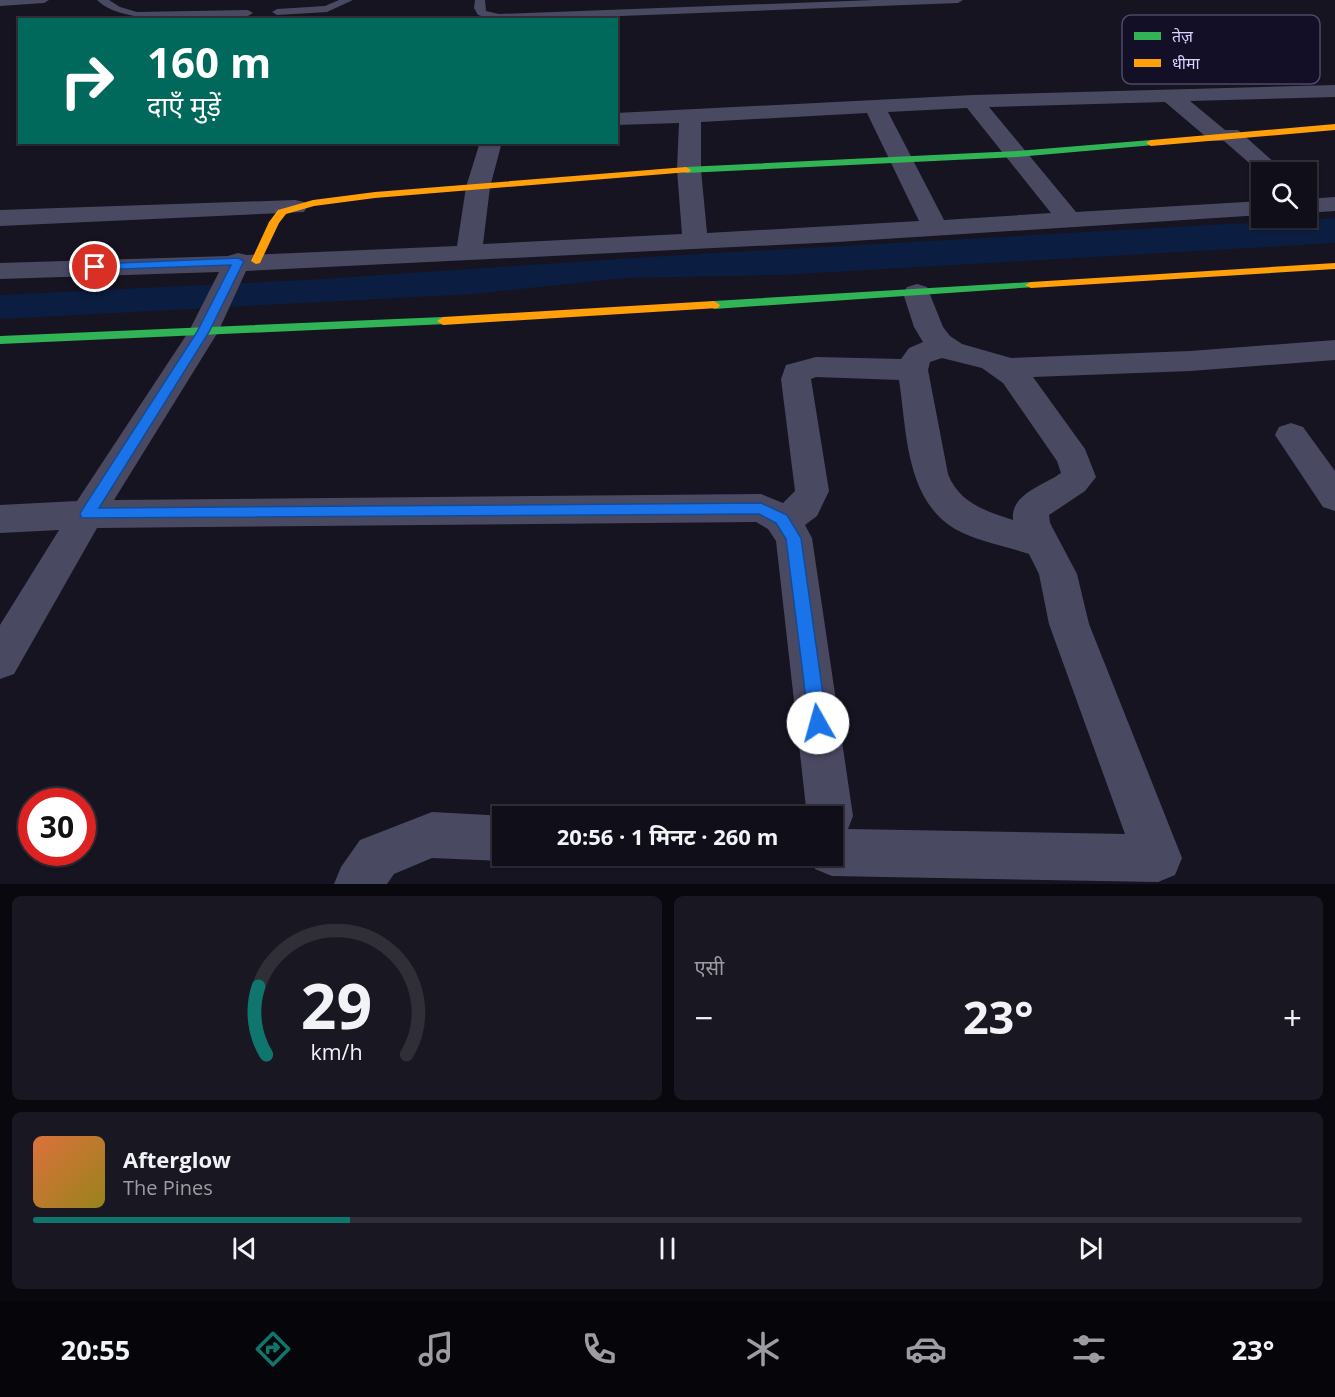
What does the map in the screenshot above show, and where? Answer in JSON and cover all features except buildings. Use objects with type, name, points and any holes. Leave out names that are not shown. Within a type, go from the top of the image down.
[{"type":"street","points":[[618,119],[973,101],[1335,91]]},
{"type":"street","points":[[1168,94],[1259,162]]},
{"type":"street","points":[[973,101],[1069,220]]},
{"type":"street","points":[[875,107],[935,228]]},
{"type":"street","points":[[690,116],[689,170],[695,241]]},
{"type":"street","points":[[0,218],[295,207],[375,195],[689,170],[1017,154],[1335,127]]},
{"type":"street","points":[[469,253],[478,187],[490,144]]},
{"type":"street","points":[[1317,204],[1335,204]]},
{"type":"street","points":[[0,661],[87,514],[241,267],[282,212],[295,207]]},
{"type":"street","points":[[0,271],[241,267],[1251,209]]},
{"type":"street","points":[[0,340],[205,327],[471,320],[1335,266]]},
{"type":"street","points":[[917,293],[933,335],[928,359],[931,474],[938,493],[951,508],[970,520],[1044,544]]},
{"type":"street","points":[[1005,368],[1190,361],[1335,350]]},
{"type":"street","points":[[781,519],[798,513],[808,504],[812,491],[796,379],[797,372],[816,367],[963,355],[990,360],[1017,378],[1073,458],[1079,477],[1066,490],[1042,500],[1030,510],[1032,524],[1058,574],[1069,624],[1163,871],[843,840]]},
{"type":"street","points":[[1291,435],[1335,497]]},
{"type":"street","points":[[0,519],[87,514],[761,508],[781,519],[794,538],[828,806]]},
{"type":"street","points":[[358,884],[376,857],[432,835],[492,838]]},
{"type":"lane","points":[[0,3],[44,0]]},
{"type":"lane","points":[[102,0],[116,9],[137,15],[248,13]]},
{"type":"lane","points":[[277,12],[327,9],[348,0]]},
{"type":"lane","points":[[480,0],[479,8],[482,13],[489,16],[540,18],[958,0]]},
{"type":"water","points":[[1335,218],[1335,243],[781,275],[625,278],[473,294],[0,319],[0,295],[307,280],[664,256],[1251,223],[1251,228],[1317,228],[1317,219]]},
{"type":"traffic: fast","points":[[686,170],[1017,154],[1151,143]]},
{"type":"traffic: fast","points":[[714,305],[1031,285]]},
{"type":"traffic: fast","points":[[0,340],[443,321]]},
{"type":"traffic: slow","points":[[1151,143],[1335,127]]},
{"type":"traffic: slow","points":[[256,261],[274,222],[282,212],[313,203],[375,195],[686,170]]},
{"type":"traffic: slow","points":[[1031,285],[1335,266]]},
{"type":"traffic: slow","points":[[443,321],[714,305]]},
{"type":"route","points":[[95,267],[238,261],[203,332],[87,514],[761,508],[781,519],[794,538],[818,723]]}]
